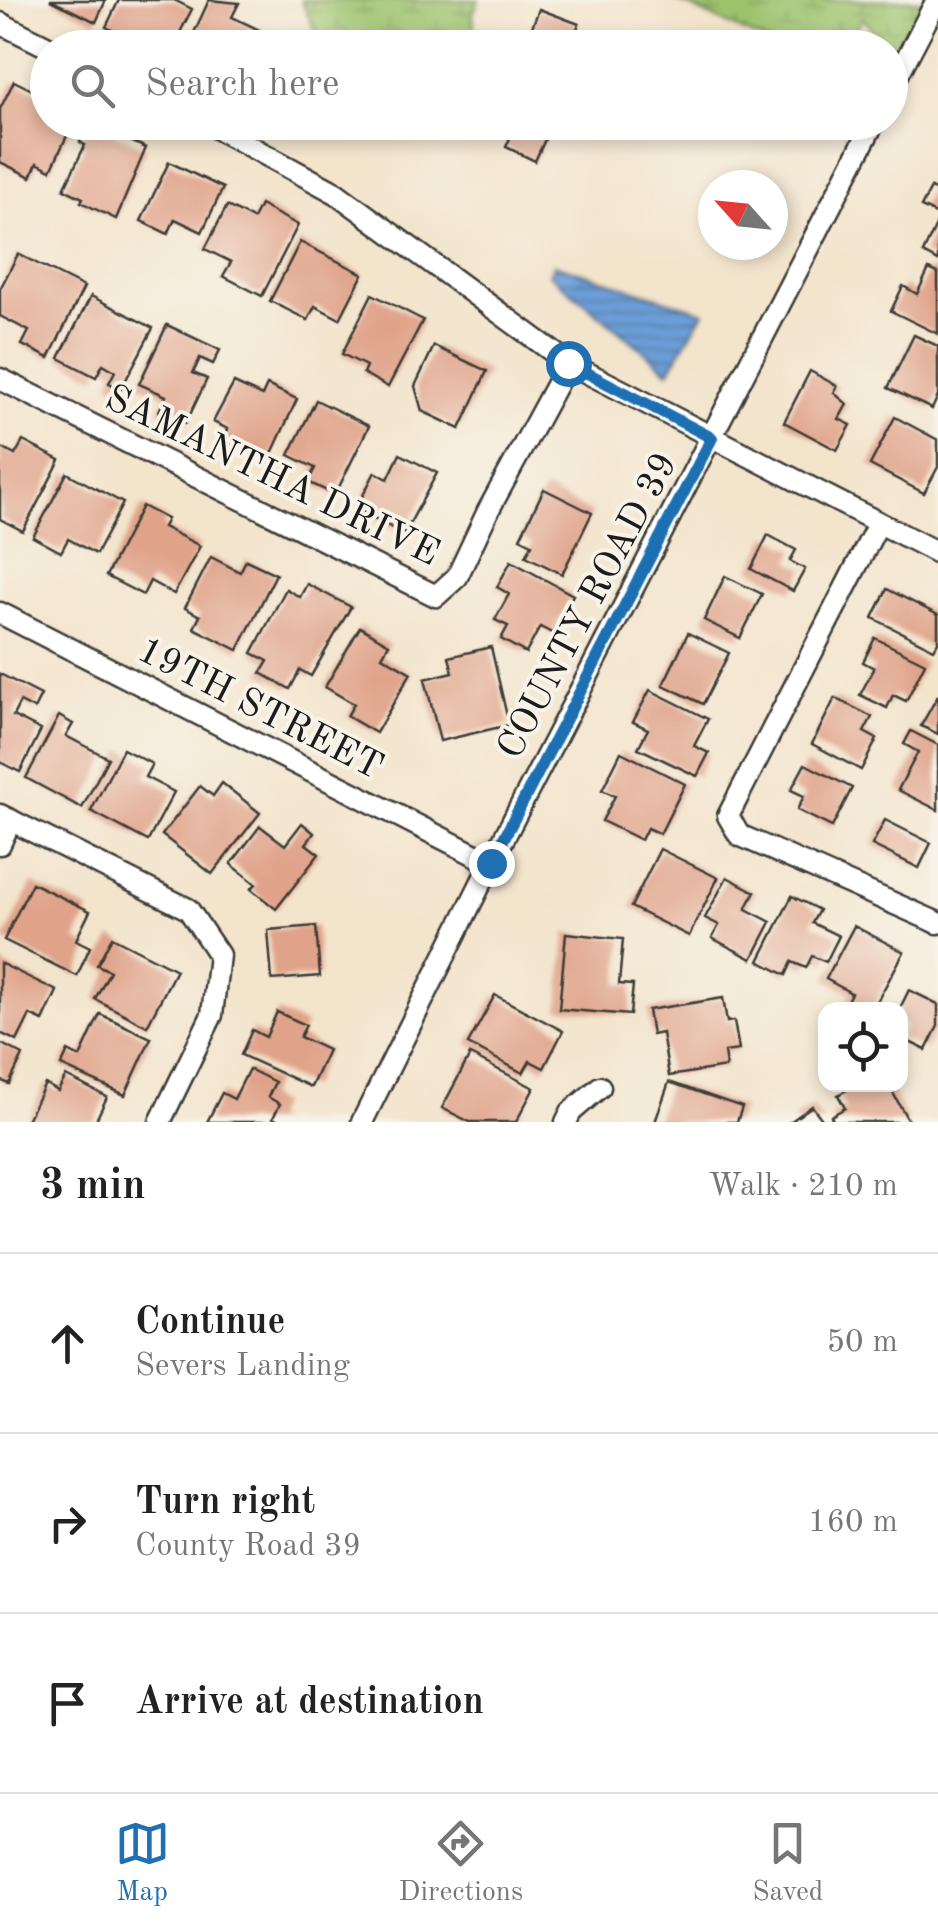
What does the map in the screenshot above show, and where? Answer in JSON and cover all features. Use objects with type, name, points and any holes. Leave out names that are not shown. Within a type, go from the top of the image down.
[{"type":"street","points":[[908,55],[936,0]]},
{"type":"street","points":[[0,23],[30,38]]},
{"type":"street","points":[[238,140],[336,193],[568,363],[938,553]]},
{"type":"street","name":"COUNTY ROAD 39","points":[[362,1122],[491,863],[865,140]]},
{"type":"street","name":"SAMANTHA DRIVE","points":[[0,379],[436,596],[457,577],[568,363]]},
{"type":"street","points":[[878,524],[728,816],[738,836],[824,870],[938,923]]},
{"type":"street","name":"19TH STREET","points":[[0,612],[491,863]]},
{"type":"street","points":[[0,844],[6,818],[188,910],[219,955],[212,1014],[160,1122]]},
{"type":"street","points":[[566,1122],[571,1112],[600,1086]]},
{"type":"green space","points":[[301,0],[479,0],[473,13],[474,30],[315,30]]},
{"type":"green space","points":[[675,0],[924,0],[906,30],[873,30],[863,18],[856,30],[740,30]]},
{"type":"water","points":[[554,264],[704,312],[669,371],[549,274]]},
{"type":"building","points":[[50,0],[106,0],[96,22]]},
{"type":"building","points":[[119,0],[174,0],[192,9],[181,30],[106,27]]},
{"type":"building","points":[[209,0],[239,3],[232,17],[259,30],[195,30]]},
{"type":"building","points":[[539,9],[579,24],[577,30],[531,30]]},
{"type":"building","points":[[14,81],[30,89],[30,140],[65,140],[51,170],[37,163],[31,177],[0,162],[0,109]]},
{"type":"building","points":[[128,140],[146,148],[116,219],[64,189],[85,145],[80,142]]},
{"type":"building","points":[[509,140],[545,140],[535,161],[506,147]]},
{"type":"building","points":[[169,162],[223,188],[202,232],[175,219],[168,234],[141,221]]},
{"type":"building","points":[[931,188],[938,192],[938,215],[921,207]]},
{"type":"building","points":[[260,205],[298,225],[262,296],[223,276],[231,262],[205,249],[227,206],[253,219]]},
{"type":"building","points":[[938,221],[938,261],[923,253]]},
{"type":"building","points":[[300,242],[363,274],[340,319],[315,306],[308,320],[270,301]]},
{"type":"building","points":[[18,254],[84,287],[49,358],[22,345],[29,331],[0,316],[0,289]]},
{"type":"building","points":[[929,269],[938,273],[938,334],[891,311],[903,286],[917,294]]},
{"type":"building","points":[[372,294],[423,320],[388,387],[363,373],[366,366],[342,354]]},
{"type":"building","points":[[91,296],[153,328],[121,389],[109,383],[115,371],[103,364],[96,377],[59,358]]},
{"type":"building","points":[[167,325],[220,350],[213,364],[200,358],[193,373],[207,379],[186,423],[159,411],[166,396],[139,384]]},
{"type":"building","points":[[914,335],[938,346],[938,396],[932,409],[888,388]]},
{"type":"building","points":[[434,346],[487,371],[460,429],[422,411],[415,386]]},
{"type":"building","points":[[810,371],[837,386],[834,393],[847,404],[839,419],[851,425],[837,450],[784,422]]},
{"type":"building","points":[[234,383],[262,396],[267,385],[297,399],[268,462],[222,441],[228,429],[213,422]]},
{"type":"building","points":[[316,400],[369,426],[335,495],[308,482],[315,468],[289,455]]},
{"type":"building","points":[[895,417],[938,440],[938,467],[924,493],[870,465]]},
{"type":"building","points":[[23,441],[60,460],[23,531],[0,519],[0,447],[15,455]]},
{"type":"building","points":[[400,454],[437,473],[404,534],[356,509],[375,472],[388,479]]},
{"type":"building","points":[[67,473],[123,503],[96,554],[68,539],[61,552],[33,537]]},
{"type":"building","points":[[544,489],[592,513],[562,574],[526,556],[532,544],[520,538]]},
{"type":"building","points":[[142,506],[167,519],[163,527],[200,546],[174,594],[150,581],[143,595],[106,576]]},
{"type":"building","points":[[768,535],[796,550],[790,561],[805,569],[793,591],[751,569]]},
{"type":"building","points":[[211,557],[240,572],[246,560],[276,574],[238,650],[194,628],[200,616],[185,608]]},
{"type":"building","points":[[511,561],[573,595],[552,633],[540,627],[526,653],[501,639],[508,626],[495,620],[509,594],[497,587]]},
{"type":"building","points":[[725,576],[762,594],[740,638],[704,620]]},
{"type":"building","points":[[307,584],[351,607],[311,676],[300,670],[290,689],[261,673],[268,661],[252,653],[286,589],[300,597]]},
{"type":"building","points":[[887,589],[938,615],[938,642],[934,649],[873,618]]},
{"type":"building","points":[[360,627],[389,644],[382,656],[411,673],[376,733],[347,716],[354,704],[325,687]]},
{"type":"building","points":[[688,633],[729,653],[703,704],[663,685]]},
{"type":"building","points":[[875,638],[925,663],[906,701],[893,695],[887,708],[860,695],[874,668],[863,662]]},
{"type":"building","points":[[491,647],[509,725],[440,741],[425,679],[453,672],[449,657]]},
{"type":"building","points":[[0,674],[41,695],[34,709],[20,702],[13,716],[41,730],[20,772],[0,762]]},
{"type":"building","points":[[650,690],[708,719],[694,746],[709,753],[697,776],[638,748],[648,729],[633,722]]},
{"type":"building","points":[[938,695],[938,734],[921,726]]},
{"type":"building","points":[[835,698],[872,717],[864,732],[877,739],[861,770],[812,744]]},
{"type":"building","points":[[59,716],[73,724],[66,736],[108,758],[82,808],[26,778]]},
{"type":"building","points":[[911,731],[938,745],[938,810],[898,790],[918,752],[904,744]]},
{"type":"building","points":[[123,749],[152,764],[145,777],[174,792],[148,841],[91,811]]},
{"type":"building","points":[[621,752],[685,784],[660,834],[647,828],[641,840],[602,821],[615,796],[602,790]]},
{"type":"building","points":[[805,764],[852,788],[832,827],[797,810],[804,796],[791,790]]},
{"type":"building","points":[[222,783],[260,813],[212,874],[162,835],[200,786],[213,796]]},
{"type":"building","points":[[885,820],[931,843],[919,868],[872,845]]},
{"type":"building","points":[[302,823],[314,833],[306,844],[319,854],[276,909],[251,889],[256,884],[231,864],[260,826],[285,845]]},
{"type":"building","points":[[660,849],[718,878],[689,936],[631,907]]},
{"type":"building","points":[[727,877],[755,892],[746,909],[771,922],[752,959],[712,938],[719,925],[705,918]]},
{"type":"building","points":[[32,883],[90,911],[76,940],[90,947],[77,976],[4,940]]},
{"type":"building","points":[[792,896],[819,910],[812,923],[839,936],[826,962],[812,956],[806,968],[792,962],[786,975],[759,961]]},
{"type":"building","points":[[316,926],[320,976],[272,980],[268,930]]},
{"type":"building","points":[[854,926],[904,952],[877,1002],[846,1002],[851,993],[826,979]]},
{"type":"building","points":[[566,933],[623,939],[619,984],[633,985],[630,1015],[559,1009]]},
{"type":"building","points":[[112,937],[176,970],[147,1026],[95,999],[110,971],[97,965]]},
{"type":"building","points":[[0,963],[57,991],[43,1021],[30,1015],[17,1041],[0,1033]]},
{"type":"building","points":[[909,990],[938,1004],[938,1026],[926,1050],[908,1041],[908,1002],[903,1002]]},
{"type":"building","points":[[495,995],[563,1031],[544,1068],[530,1061],[523,1073],[468,1044]]},
{"type":"building","points":[[723,998],[727,1022],[734,1021],[739,1050],[724,1052],[726,1067],[669,1076],[662,1033],[652,1035],[648,1010]]},
{"type":"building","points":[[277,1012],[306,1025],[300,1037],[328,1050],[311,1087],[241,1055],[252,1030],[266,1037]]},
{"type":"building","points":[[100,1014],[151,1038],[125,1095],[61,1066],[68,1051],[80,1057]]},
{"type":"building","points":[[0,1043],[23,1055],[9,1084],[0,1080]]},
{"type":"building","points":[[470,1055],[534,1088],[516,1122],[470,1122],[442,1108]]},
{"type":"building","points":[[249,1069],[275,1082],[268,1097],[280,1104],[273,1118],[281,1122],[207,1122],[222,1093],[234,1099]]},
{"type":"building","points":[[66,1076],[107,1097],[95,1122],[26,1122],[45,1084],[58,1091]]},
{"type":"building","points":[[669,1082],[742,1107],[737,1122],[655,1122]]},
{"type":"building","points":[[892,1092],[909,1122],[834,1122],[831,1116],[845,1108],[838,1095]]},
{"type":"building","points":[[812,1106],[824,1122],[790,1122]]},
{"type":"route","points":[[491,863],[712,438],[568,363]]}]
